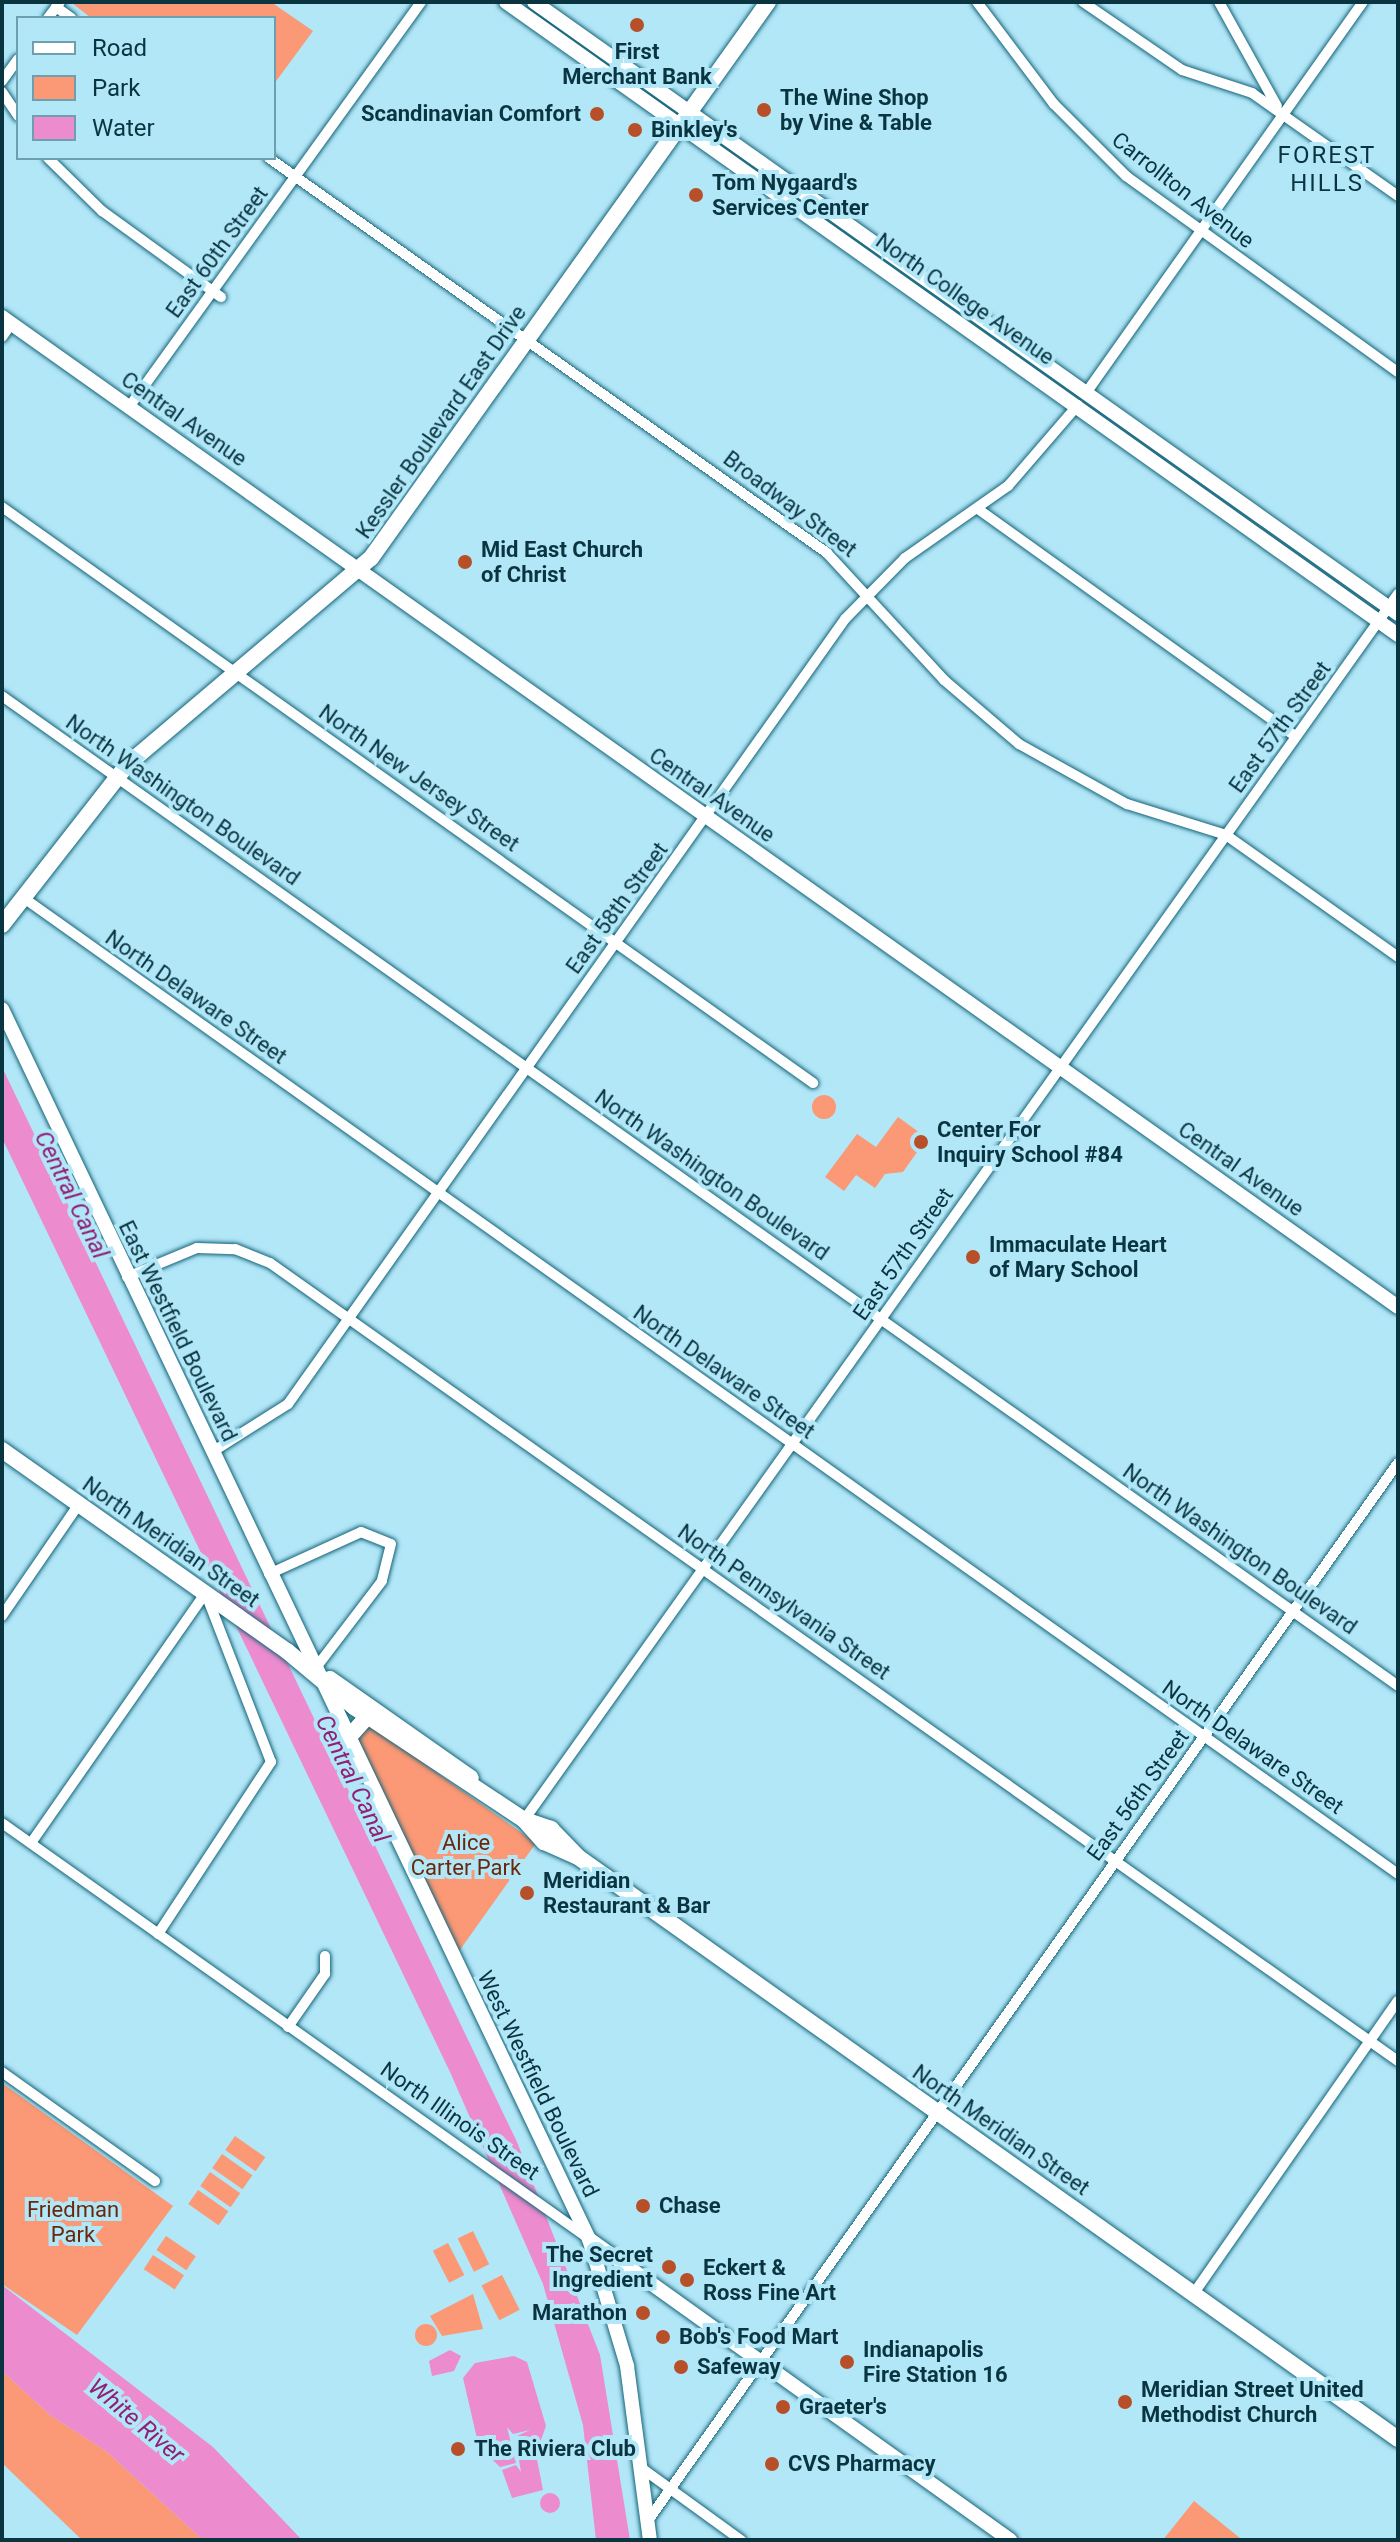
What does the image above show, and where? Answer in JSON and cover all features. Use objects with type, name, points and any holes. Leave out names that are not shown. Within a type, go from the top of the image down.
[{"type":"main road","name":"North College Avenue","points":[[506,2],[678,126],[1393,611]]},
{"type":"main road","name":"North College Avenue","points":[[534,2],[690,110],[1398,635]]},
{"type":"main road","name":"Kessler Boulevard East Drive","points":[[2,925],[28,901],[116,777],[358,569],[768,2]]},
{"type":"main road","name":"Central Avenue","points":[[7,320],[1398,1307]]},
{"type":"main road","name":"East Westfield Boulevard","points":[[2,1009],[315,1671]]},
{"type":"main road","name":"North Meridian Street","points":[[2,1450],[315,1671],[407,1727],[480,1788]]},
{"type":"main road","name":"North Meridian Street","points":[[315,1671],[368,1716],[525,1820],[551,1829],[578,1857],[1398,2439]]},
{"type":"main road","name":"West Westfield Boulevard","points":[[315,1671],[589,2239],[627,2366],[650,2540]]},
{"type":"main road","points":[[349,1737],[368,1716]]},
{"type":"main road","name":"North Illinois Street","points":[[589,2239],[1010,2540]]},
{"type":"street","name":"East 60th Street","points":[[129,407],[217,294],[421,2]]},
{"type":"street","name":"Carrollton Avenue","points":[[977,2],[1079,131],[1199,232],[1398,372]]},
{"type":"street","points":[[1083,2],[1173,65],[1246,90],[1398,196]]},
{"type":"street","points":[[1219,2],[1283,114]]},
{"type":"street","name":"East 58th Street","points":[[212,1452],[274,1418],[349,1319],[867,593],[978,509],[1040,456],[1363,2]]},
{"type":"street","points":[[2,81],[16,62]]},
{"type":"street","points":[[2,92],[16,113]]},
{"type":"street","points":[[50,160],[102,211],[217,294]]},
{"type":"street","name":"Broadway Street","points":[[272,160],[804,535],[867,593],[953,689],[1029,751],[1127,804],[1226,835],[1398,957]]},
{"type":"street","points":[[2,337],[7,320]]},
{"type":"street","name":"North New Jersey Street","points":[[2,507],[813,1083]]},
{"type":"street","points":[[978,509],[1296,737]]},
{"type":"street","name":"East 57th Street","points":[[525,1820],[1296,737],[1379,622],[1393,611],[1398,594]]},
{"type":"street","name":"North Washington Boulevard","points":[[2,696],[1398,1686]]},
{"type":"street","name":"North Delaware Street","points":[[28,901],[1398,1874]]},
{"type":"street","name":"North Pennsylvania Street","points":[[127,1277],[187,1251],[230,1248],[267,1261],[1398,2061]]},
{"type":"street","name":"East 56th Street","points":[[647,2522],[1398,1463]]},
{"type":"street","points":[[2,1616],[79,1504]]},
{"type":"street","points":[[269,1574],[361,1532],[391,1544],[382,1581],[315,1671]]},
{"type":"street","points":[[31,1843],[206,1592]]},
{"type":"street","points":[[158,1934],[271,1762],[206,1592]]},
{"type":"street","name":"North Illinois Street","points":[[2,1823],[589,2239]]},
{"type":"street","points":[[288,2027],[325,1974],[325,1956]]},
{"type":"street","points":[[1194,2293],[1398,2001]]},
{"type":"street","points":[[2,2072],[155,2181]]},
{"type":"street","points":[[640,2467],[741,2540]]},
{"type":"green space","points":[[271,2],[313,31],[276,81],[276,16],[88,16],[72,3]]},
{"type":"green space","points":[[824,1095],[835,1102],[836,1107],[829,1118],[824,1119],[813,1112],[812,1107],[819,1096]]},
{"type":"green space","points":[[898,1117],[927,1138],[903,1172],[885,1174],[875,1188],[856,1175],[844,1191],[825,1177],[857,1134],[876,1147]]},
{"type":"green space","name":"Alice Carter Park","points":[[368,1724],[536,1843],[457,1954],[357,1739]]},
{"type":"green space","name":"Friedman Park","points":[[2,2083],[173,2206],[77,2335],[2,2284]]},
{"type":"green space","points":[[235,2136],[265,2157],[256,2171],[225,2150]]},
{"type":"green space","points":[[222,2154],[252,2175],[243,2189],[212,2168]]},
{"type":"green space","points":[[210,2172],[240,2193],[231,2207],[200,2186]]},
{"type":"green space","points":[[198,2190],[228,2211],[219,2225],[188,2204]]},
{"type":"green space","points":[[473,2231],[489,2264],[474,2272],[458,2238]]},
{"type":"green space","points":[[166,2236],[196,2256],[186,2270],[156,2250]]},
{"type":"green space","points":[[448,2243],[464,2275],[449,2283],[433,2251]]},
{"type":"green space","points":[[153,2255],[184,2275],[175,2289],[144,2269]]},
{"type":"green space","points":[[502,2275],[520,2310],[499,2320],[482,2285]]},
{"type":"green space","points":[[473,2294],[483,2329],[442,2336],[430,2316]]},
{"type":"green space","points":[[426,2324],[434,2327],[437,2335],[434,2343],[426,2346],[418,2343],[415,2335],[418,2327]]},
{"type":"green space","points":[[2,2371],[50,2415],[106,2451],[203,2540],[82,2540],[2,2463]]},
{"type":"green space","points":[[1194,2501],[1240,2538],[1163,2540]]},
{"type":"water","name":"Central Canal","points":[[2,1067],[517,2142],[600,2355],[630,2540],[596,2540],[583,2425],[543,2284],[450,2072],[2,1138]]},
{"type":"water","name":"White River","points":[[2,2285],[213,2447],[302,2540],[203,2540],[106,2451],[50,2415],[2,2371]]},
{"type":"water","points":[[450,2350],[461,2356],[454,2371],[432,2376],[429,2361]]},
{"type":"water","points":[[514,2356],[527,2362],[546,2426],[536,2454],[543,2490],[512,2498],[502,2470],[516,2465],[521,2472],[515,2437],[530,2430],[513,2434],[507,2427],[516,2463],[500,2467],[479,2447],[463,2378],[475,2363]]},
{"type":"water","points":[[550,2493],[557,2496],[560,2503],[557,2510],[550,2513],[543,2510],[540,2503],[543,2496]]},
{"type":"place","name":"First Merchant Bank","points":[[637,25]]},
{"type":"place","name":"The Wine Shop by Vine & Table","points":[[764,110]]},
{"type":"place","name":"Scandinavian Comfort","points":[[597,114]]},
{"type":"place","name":"Binkley's","points":[[635,130]]},
{"type":"place","name":"Tom Nygaard's Services Center","points":[[696,195]]},
{"type":"place","name":"Mid East Church of Christ","points":[[465,562]]},
{"type":"place","name":"Center For Inquiry School #84","points":[[921,1142]]},
{"type":"place","name":"Immaculate Heart of Mary School","points":[[973,1257]]},
{"type":"place","name":"Meridian Restaurant & Bar","points":[[527,1893]]},
{"type":"place","name":"Chase","points":[[643,2206]]},
{"type":"place","name":"The Secret Ingredient","points":[[669,2267]]},
{"type":"place","name":"Eckert & Ross Fine Art","points":[[687,2280]]},
{"type":"place","name":"Marathon","points":[[643,2313]]},
{"type":"place","name":"Bob's Food Mart","points":[[663,2337]]},
{"type":"place","name":"Indianapolis Fire Station 16","points":[[847,2362]]},
{"type":"place","name":"Safeway","points":[[681,2367]]},
{"type":"place","name":"Meridian Street United Methodist Church","points":[[1125,2402]]},
{"type":"place","name":"Graeter's","points":[[783,2407]]},
{"type":"place","name":"The Riviera Club","points":[[458,2449]]},
{"type":"place","name":"CVS Pharmacy","points":[[772,2464]]},
{"type":"district","name":"FOREST HILLS","points":[[1327,170]]}]
